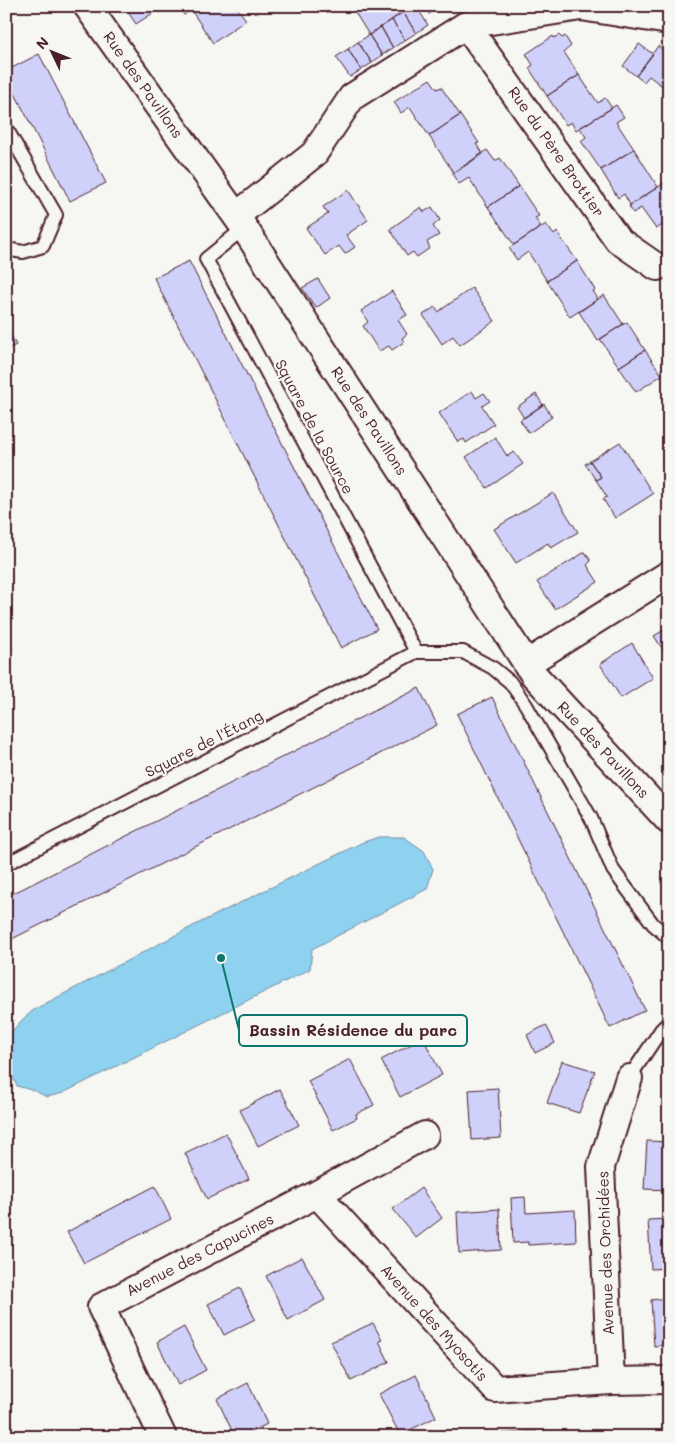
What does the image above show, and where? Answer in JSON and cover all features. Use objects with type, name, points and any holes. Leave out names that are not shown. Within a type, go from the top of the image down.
[{"type":"street","name":"Rue des Pavillons","points":[[87,6],[240,222],[526,664],[668,820]]},
{"type":"street","points":[[240,222],[314,154],[352,97],[466,25],[581,8],[669,21]]},
{"type":"street","name":"Rue du Père Brottier","points":[[466,25],[618,240],[656,267]]},
{"type":"street","points":[[526,664],[669,574]]},
{"type":"street","name":"Avenue des Orchidées","points":[[611,1381],[601,1167],[629,1078]]},
{"type":"street","name":"Avenue des Capucines","points":[[163,1437],[101,1307],[425,1135]]},
{"type":"street","name":"Avenue des Myosotis","points":[[317,1194],[495,1389],[611,1381],[669,1380]]},
{"type":"lane","points":[[6,128],[56,216],[43,246],[23,252],[6,249]]},
{"type":"lane","name":"Square de la Source","points":[[240,222],[206,259],[416,652]]},
{"type":"lane","points":[[416,652],[463,652],[493,668],[510,682],[526,705],[592,818],[613,870],[653,924],[669,938]]},
{"type":"lane","name":"Square de l'Étang","points":[[6,864],[416,652]]},
{"type":"lane","name":"Avenue des Orchidées","points":[[629,1078],[661,1030],[669,1022]]},
{"type":"water","points":[[379,837],[404,837],[424,851],[433,869],[427,889],[312,949],[310,969],[63,1093],[47,1097],[35,1091],[17,1086],[8,1062],[7,1043],[16,1027],[35,1009],[197,924],[361,843]]},
{"type":"building","points":[[124,6],[158,6],[159,9],[136,24]]},
{"type":"building","points":[[187,6],[236,6],[246,20],[213,43],[191,10],[184,15],[181,11]]},
{"type":"building","points":[[351,6],[388,6],[390,10],[395,6],[399,6],[403,12],[369,35]]},
{"type":"building","points":[[412,6],[416,6],[428,25],[416,33],[403,12]]},
{"type":"building","points":[[403,12],[416,33],[405,40],[392,20]]},
{"type":"building","points":[[392,20],[405,40],[393,48],[381,27]]},
{"type":"building","points":[[381,27],[393,48],[382,55],[369,35]]},
{"type":"building","points":[[369,35],[382,55],[372,63],[358,42]]},
{"type":"building","points":[[559,35],[562,38],[565,36],[571,46],[564,52],[579,75],[547,96],[529,68],[533,65],[526,54],[553,36],[554,38]]},
{"type":"building","points":[[358,42],[372,63],[361,70],[348,49]]},
{"type":"building","points":[[639,44],[653,54],[636,76],[623,66]]},
{"type":"building","points":[[658,46],[667,53],[669,52],[669,91],[649,76],[644,82],[636,76]]},
{"type":"building","points":[[348,49],[361,70],[350,77],[336,57]]},
{"type":"building","points":[[39,54],[106,183],[70,201],[6,76],[6,71]]},
{"type":"building","points":[[579,75],[598,103],[605,98],[612,108],[576,130],[571,122],[566,125],[547,96]]},
{"type":"building","points":[[430,79],[437,89],[441,87],[460,115],[429,136],[410,107],[401,113],[394,102]]},
{"type":"building","points":[[616,105],[624,117],[616,122],[634,149],[601,170],[581,141],[586,137],[580,128]]},
{"type":"building","points":[[460,115],[479,143],[476,144],[483,154],[454,173],[429,136]]},
{"type":"building","points":[[634,149],[658,187],[630,205],[624,194],[618,198],[601,170]]},
{"type":"building","points":[[487,150],[495,161],[500,158],[519,186],[488,207],[469,178],[459,184],[452,174]]},
{"type":"building","points":[[669,180],[669,221],[656,229],[641,208],[633,213],[629,206]]},
{"type":"building","points":[[519,186],[539,216],[535,218],[541,227],[514,245],[488,207]]},
{"type":"building","points":[[348,190],[368,220],[346,235],[355,247],[345,254],[339,246],[325,255],[306,228],[328,214],[323,207]]},
{"type":"building","points":[[421,207],[424,212],[432,207],[440,220],[433,226],[439,235],[427,242],[430,248],[417,257],[413,252],[407,256],[390,229]]},
{"type":"building","points":[[546,224],[554,235],[557,232],[577,261],[547,281],[528,252],[517,260],[509,248]]},
{"type":"building","points":[[189,261],[377,629],[341,648],[154,278]]},
{"type":"building","points":[[577,261],[595,290],[593,291],[598,299],[570,317],[547,281]]},
{"type":"building","points":[[318,279],[330,298],[316,308],[302,288]]},
{"type":"building","points":[[472,288],[495,321],[460,345],[453,336],[442,344],[423,315],[435,307],[438,312]]},
{"type":"building","points":[[392,291],[407,315],[398,320],[407,334],[402,338],[404,342],[392,350],[389,346],[379,351],[363,326],[368,322],[361,311]]},
{"type":"building","points":[[604,295],[623,324],[598,341],[579,312]]},
{"type":"building","points":[[627,322],[645,350],[619,367],[600,339]]},
{"type":"building","points":[[6,326],[16,345],[6,350]]},
{"type":"building","points":[[645,350],[662,375],[636,392],[619,367]]},
{"type":"building","points":[[472,391],[476,398],[484,393],[490,401],[482,406],[494,424],[466,443],[464,439],[458,442],[439,413]]},
{"type":"building","points":[[536,394],[543,405],[524,418],[517,407]]},
{"type":"building","points":[[544,404],[552,417],[529,433],[520,420]]},
{"type":"building","points":[[495,437],[507,456],[514,452],[523,464],[487,488],[466,457]]},
{"type":"building","points":[[620,442],[653,494],[615,518],[603,499],[607,497],[596,480],[601,477],[590,461]]},
{"type":"building","points":[[590,461],[601,477],[596,480],[585,464]]},
{"type":"building","points":[[553,493],[578,532],[551,548],[548,543],[516,563],[494,529]]},
{"type":"building","points":[[585,552],[591,561],[587,565],[598,582],[555,609],[537,582]]},
{"type":"building","points":[[669,627],[669,659],[654,636]]},
{"type":"building","points":[[632,643],[653,678],[621,698],[600,664]]},
{"type":"building","points":[[419,688],[437,725],[6,942],[6,897]]},
{"type":"building","points":[[492,697],[645,1010],[610,1028],[457,714]]},
{"type":"building","points":[[546,1025],[555,1043],[535,1053],[527,1035]]},
{"type":"building","points":[[423,1038],[442,1075],[400,1097],[381,1060]]},
{"type":"building","points":[[350,1059],[374,1105],[356,1114],[357,1118],[333,1130],[308,1081]]},
{"type":"building","points":[[562,1061],[595,1071],[579,1113],[547,1103]]},
{"type":"building","points":[[498,1088],[501,1138],[472,1140],[469,1090]]},
{"type":"building","points":[[280,1089],[299,1125],[258,1146],[240,1110]]},
{"type":"building","points":[[226,1133],[249,1179],[207,1199],[185,1153]]},
{"type":"building","points":[[647,1141],[669,1142],[669,1190],[644,1189]]},
{"type":"building","points":[[155,1186],[171,1219],[84,1263],[67,1232]]},
{"type":"building","points":[[421,1188],[442,1218],[416,1238],[393,1209]]},
{"type":"building","points":[[525,1197],[526,1213],[575,1210],[576,1242],[528,1245],[528,1242],[513,1243],[511,1198]]},
{"type":"building","points":[[499,1209],[501,1250],[459,1253],[457,1212]]},
{"type":"building","points":[[669,1219],[669,1268],[651,1269],[648,1220]]},
{"type":"building","points":[[302,1257],[325,1300],[288,1320],[266,1276]]},
{"type":"building","points":[[240,1288],[255,1319],[224,1335],[208,1304]]},
{"type":"building","points":[[669,1298],[669,1345],[654,1346],[651,1300]]},
{"type":"building","points":[[373,1323],[382,1340],[379,1341],[389,1362],[351,1381],[331,1342]]},
{"type":"building","points":[[184,1327],[206,1370],[178,1385],[157,1342]]},
{"type":"building","points":[[416,1375],[436,1417],[400,1435],[379,1394]]},
{"type":"building","points":[[248,1383],[267,1424],[241,1437],[235,1437],[217,1399]]},
{"type":"building","points":[[536,1431],[536,1437],[496,1437],[495,1434]]},
{"type":"place","name":"Bassin Résidence du parc","points":[[221,958]]}]
